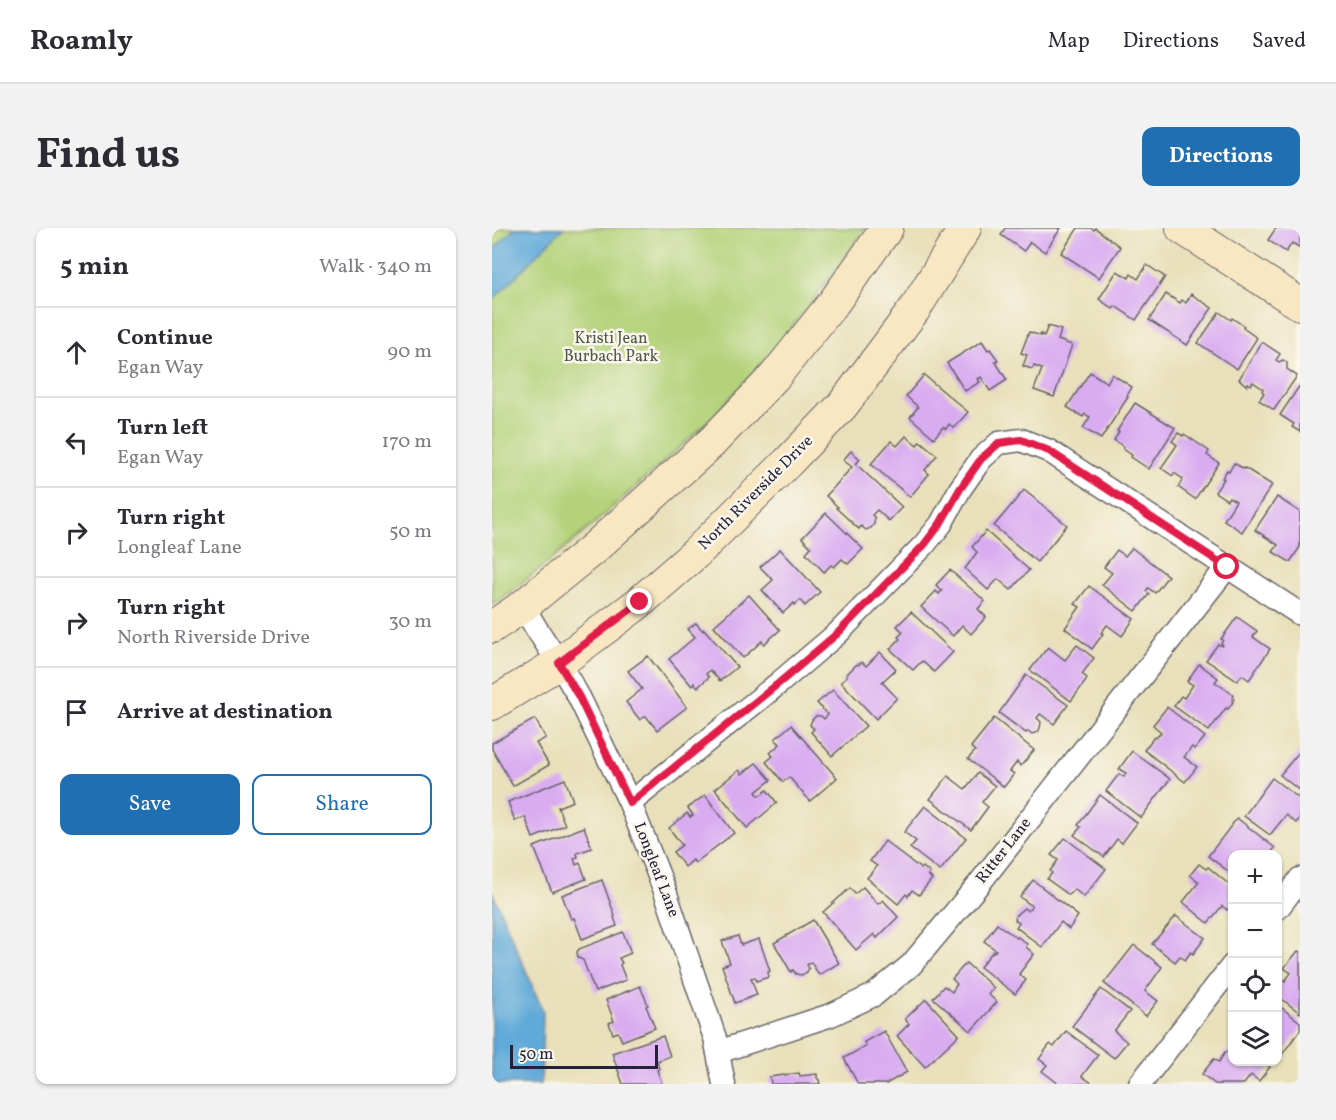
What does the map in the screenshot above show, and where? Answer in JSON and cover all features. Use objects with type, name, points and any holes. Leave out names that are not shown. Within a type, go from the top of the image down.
[{"type":"main road","points":[[492,627],[524,606],[593,549],[712,442],[774,376],[834,302],[887,228]]},
{"type":"main road","name":"North Riverside Drive","points":[[492,704],[559,663],[640,602],[696,553],[842,406],[914,310],[965,228]]},
{"type":"main road","points":[[1182,228],[1300,304]]},
{"type":"street","points":[[630,803],[838,633],[924,545],[981,459],[999,443],[1021,440],[1049,451],[1300,614]]},
{"type":"street","name":"Ritter Lane","points":[[717,1052],[831,1015],[874,994],[911,964],[978,885],[1227,567]]},
{"type":"street","name":"Longleaf Lane","points":[[524,606],[579,697],[630,803],[665,891],[715,1038],[724,1084]]},
{"type":"street","points":[[1281,904],[1300,879]]},
{"type":"street","points":[[1140,1084],[1228,972]]},
{"type":"green space","name":"Kristi Jean Burbach Park","points":[[492,228],[866,228],[790,330],[704,425],[577,538],[492,605]]},
{"type":"water","points":[[515,228],[563,228],[492,301],[492,251]]},
{"type":"water","points":[[492,891],[543,1011],[541,1084],[492,1084]]},
{"type":"building","points":[[1005,228],[1061,228],[1045,252],[1030,242],[1024,251],[1001,235]]},
{"type":"building","points":[[1078,228],[1094,230],[1095,228],[1120,247],[1099,278],[1061,253]]},
{"type":"building","points":[[1276,228],[1300,228],[1300,246],[1292,243],[1286,252],[1268,240]]},
{"type":"building","points":[[1147,265],[1165,277],[1136,320],[1115,306],[1113,309],[1099,299],[1117,271],[1129,278],[1131,274],[1138,279]]},
{"type":"building","points":[[1166,294],[1180,303],[1182,300],[1186,303],[1191,294],[1212,308],[1187,345],[1149,320]]},
{"type":"building","points":[[1219,312],[1244,326],[1243,328],[1257,338],[1237,369],[1198,343]]},
{"type":"building","points":[[1048,326],[1061,330],[1058,340],[1072,345],[1054,397],[1034,390],[1042,369],[1023,366],[1027,355],[1021,353],[1029,332],[1044,336]]},
{"type":"building","points":[[982,341],[998,360],[995,361],[1007,380],[990,391],[981,377],[978,379],[980,382],[965,391],[947,363]]},
{"type":"building","points":[[1262,342],[1280,354],[1276,360],[1279,362],[1283,360],[1287,363],[1287,369],[1297,376],[1274,410],[1259,400],[1264,393],[1263,389],[1253,382],[1251,385],[1248,383],[1247,386],[1239,379]]},
{"type":"building","points":[[1090,372],[1107,383],[1112,374],[1132,387],[1101,439],[1083,428],[1090,417],[1085,414],[1083,417],[1067,407]]},
{"type":"building","points":[[924,375],[968,412],[954,428],[949,424],[946,429],[943,427],[934,438],[910,417],[918,407],[906,396]]},
{"type":"building","points":[[1300,385],[1300,432],[1292,427],[1294,424],[1280,415]]},
{"type":"building","points":[[1135,403],[1175,428],[1149,469],[1131,457],[1132,455],[1123,449],[1124,447],[1114,440],[1119,432],[1117,431]]},
{"type":"building","points":[[1178,433],[1183,436],[1184,434],[1209,451],[1207,455],[1219,463],[1195,499],[1178,487],[1183,479],[1161,468],[1177,445],[1172,441]]},
{"type":"building","points":[[906,436],[917,445],[920,441],[937,455],[925,470],[929,474],[910,497],[871,464],[891,441],[897,446]]},
{"type":"building","points":[[851,451],[860,459],[856,464],[902,507],[889,521],[877,510],[872,515],[875,518],[874,524],[866,530],[861,526],[859,529],[826,496],[852,467],[843,460]]},
{"type":"building","points":[[1234,463],[1272,485],[1242,532],[1224,520],[1236,501],[1229,497],[1227,500],[1215,492],[1227,470],[1229,472]]},
{"type":"building","points":[[1024,490],[1067,525],[1037,562],[994,526]]},
{"type":"building","points":[[1277,497],[1300,512],[1300,547],[1290,562],[1273,552],[1278,545],[1255,530]]},
{"type":"building","points":[[826,513],[863,549],[848,564],[842,559],[834,567],[831,565],[824,572],[806,553],[811,547],[802,538]]},
{"type":"building","points":[[986,531],[1029,570],[1011,590],[998,579],[988,590],[965,569],[977,552],[972,547]]},
{"type":"building","points":[[1132,548],[1168,576],[1155,593],[1148,588],[1146,591],[1149,594],[1136,611],[1102,585],[1112,573],[1104,567],[1117,550],[1125,556]]},
{"type":"building","points":[[780,549],[820,592],[805,606],[800,600],[783,613],[762,590],[773,580],[760,567]]},
{"type":"building","points":[[950,570],[985,601],[978,609],[986,617],[971,634],[962,625],[953,636],[921,607],[936,591],[939,594],[942,591],[936,585]]},
{"type":"building","points":[[1089,586],[1134,619],[1122,636],[1107,625],[1092,649],[1065,628],[1080,607],[1075,604]]},
{"type":"building","points":[[749,595],[780,630],[764,644],[762,641],[743,658],[714,626]]},
{"type":"building","points":[[911,612],[953,652],[934,672],[922,661],[913,670],[890,649],[900,639],[898,637],[903,632],[897,626]]},
{"type":"building","points":[[1237,617],[1257,631],[1253,637],[1270,649],[1249,680],[1242,675],[1237,681],[1206,660],[1218,644],[1223,645],[1221,639]]},
{"type":"building","points":[[696,623],[737,667],[720,681],[710,670],[706,674],[709,677],[698,687],[694,683],[692,686],[669,659],[695,637],[688,629]]},
{"type":"building","points":[[1077,645],[1094,658],[1082,674],[1087,678],[1086,681],[1071,701],[1030,670],[1048,647],[1065,660]]},
{"type":"building","points":[[880,652],[896,669],[882,682],[897,698],[876,719],[841,682],[857,664],[862,662],[866,666]]},
{"type":"building","points":[[648,656],[687,707],[657,730],[646,716],[640,720],[626,702],[642,689],[628,671]]},
{"type":"building","points":[[1199,664],[1218,678],[1215,682],[1234,695],[1233,702],[1209,731],[1174,706],[1181,696],[1184,698],[1193,685],[1187,681]]},
{"type":"building","points":[[1026,675],[1068,705],[1054,724],[1040,714],[1037,718],[1041,722],[1040,728],[1038,732],[1032,734],[1028,731],[1026,733],[999,713]]},
{"type":"building","points":[[833,690],[866,726],[832,756],[811,732],[814,729],[810,725],[816,716],[824,719],[828,715],[817,703]]},
{"type":"building","points":[[1167,707],[1205,737],[1184,757],[1197,767],[1185,782],[1144,750],[1161,732],[1153,725]]},
{"type":"building","points":[[994,718],[1034,750],[1021,766],[1017,762],[1010,771],[1014,774],[1004,787],[968,759],[975,751],[971,747]]},
{"type":"building","points":[[535,719],[546,738],[536,743],[549,765],[513,786],[492,749],[492,743]]},
{"type":"building","points":[[791,725],[837,778],[810,801],[789,777],[783,782],[766,762],[773,756],[770,753],[780,744],[775,739]]},
{"type":"building","points":[[1132,751],[1170,779],[1141,818],[1106,791],[1119,774],[1124,777],[1126,773],[1119,769]]},
{"type":"building","points":[[1300,751],[1300,791],[1280,775]]},
{"type":"building","points":[[756,763],[771,780],[756,792],[759,796],[767,790],[777,803],[747,828],[715,789],[739,770],[742,774]]},
{"type":"building","points":[[978,773],[995,786],[982,802],[988,807],[971,830],[930,799],[948,776],[965,789]]},
{"type":"building","points":[[1272,778],[1300,799],[1300,818],[1296,823],[1286,815],[1270,835],[1244,816]]},
{"type":"building","points":[[565,779],[573,801],[558,807],[565,825],[533,838],[525,817],[515,821],[508,802]]},
{"type":"building","points":[[705,795],[734,833],[695,863],[693,860],[685,867],[673,852],[682,845],[669,828],[687,813],[690,817],[693,815],[688,808]]},
{"type":"building","points":[[1100,795],[1137,823],[1122,843],[1117,839],[1104,857],[1074,835],[1081,827],[1078,825]]},
{"type":"building","points":[[925,806],[966,838],[940,871],[910,848],[916,841],[904,832]]},
{"type":"building","points":[[1237,818],[1275,848],[1273,850],[1228,850],[1228,871],[1208,856]]},
{"type":"building","points":[[584,827],[592,848],[577,853],[578,857],[574,858],[576,865],[580,863],[586,879],[552,892],[534,847]]},
{"type":"building","points":[[1065,838],[1106,869],[1084,897],[1074,889],[1069,895],[1047,879],[1058,860],[1051,855]]},
{"type":"building","points":[[885,841],[921,869],[923,867],[930,873],[928,875],[932,879],[919,895],[912,890],[898,904],[867,878],[877,866],[870,861]]},
{"type":"building","points":[[1199,864],[1206,869],[1208,867],[1228,884],[1228,909],[1222,906],[1208,923],[1183,902],[1199,882],[1190,875]]},
{"type":"building","points":[[602,880],[617,926],[582,939],[562,895]]},
{"type":"building","points":[[1033,880],[1078,916],[1069,929],[1061,922],[1042,947],[1016,927],[1019,923],[1015,920],[1016,915],[1024,908],[1028,911],[1032,906],[1020,897]]},
{"type":"building","points":[[863,887],[878,904],[883,900],[898,917],[877,938],[874,934],[856,950],[823,912],[850,888],[855,894]]},
{"type":"building","points":[[1176,916],[1205,938],[1193,954],[1191,952],[1185,960],[1180,956],[1175,962],[1152,944]]},
{"type":"building","points":[[813,920],[839,963],[819,975],[811,962],[807,965],[809,968],[807,972],[802,975],[796,974],[793,970],[791,972],[774,943]]},
{"type":"building","points":[[997,924],[1027,944],[1026,947],[1034,954],[1019,974],[1026,980],[1015,994],[980,967],[996,950],[984,941]]},
{"type":"building","points":[[623,932],[631,953],[619,958],[626,980],[595,992],[583,960],[578,958],[577,952],[579,949]]},
{"type":"building","points":[[738,936],[741,945],[759,939],[770,971],[768,972],[769,977],[756,981],[755,977],[751,978],[757,995],[735,1003],[722,966],[730,963],[722,941]]},
{"type":"building","points":[[1134,945],[1162,967],[1145,991],[1158,1001],[1146,1016],[1104,983]]},
{"type":"building","points":[[1298,951],[1300,952],[1300,1013],[1282,999],[1282,980],[1285,981],[1291,973],[1284,968]]},
{"type":"building","points":[[966,963],[994,988],[988,994],[997,1002],[971,1031],[933,998],[944,986],[952,992],[957,984],[952,979]]},
{"type":"building","points":[[640,986],[655,1028],[622,1041],[618,1032],[613,1034],[609,1023],[614,1021],[606,1000]]},
{"type":"building","points":[[1101,989],[1130,1011],[1114,1031],[1127,1042],[1114,1058],[1072,1026]]},
{"type":"building","points":[[926,999],[959,1035],[925,1067],[897,1036],[909,1024],[905,1019]]},
{"type":"building","points":[[1282,1008],[1300,1022],[1300,1030],[1282,1055]]},
{"type":"building","points":[[884,1031],[907,1072],[886,1084],[858,1084],[844,1058],[866,1046],[864,1042]]},
{"type":"building","points":[[1066,1031],[1098,1055],[1082,1076],[1093,1084],[1059,1084],[1042,1071],[1047,1065],[1039,1059],[1050,1044],[1054,1047]]},
{"type":"building","points":[[663,1036],[670,1056],[657,1061],[659,1069],[657,1070],[662,1084],[623,1084],[612,1053]]},
{"type":"building","points":[[1225,1052],[1228,1052],[1228,1066],[1270,1067],[1259,1081],[1251,1075],[1244,1084],[1215,1084],[1202,1074],[1214,1059],[1219,1062]]},
{"type":"building","points":[[799,1073],[800,1076],[817,1074],[820,1084],[771,1084],[770,1077]]},
{"type":"route","points":[[640,602],[559,663],[579,697],[630,803],[838,633],[924,545],[981,459],[999,443],[1021,440],[1049,451],[1227,567]]}]
